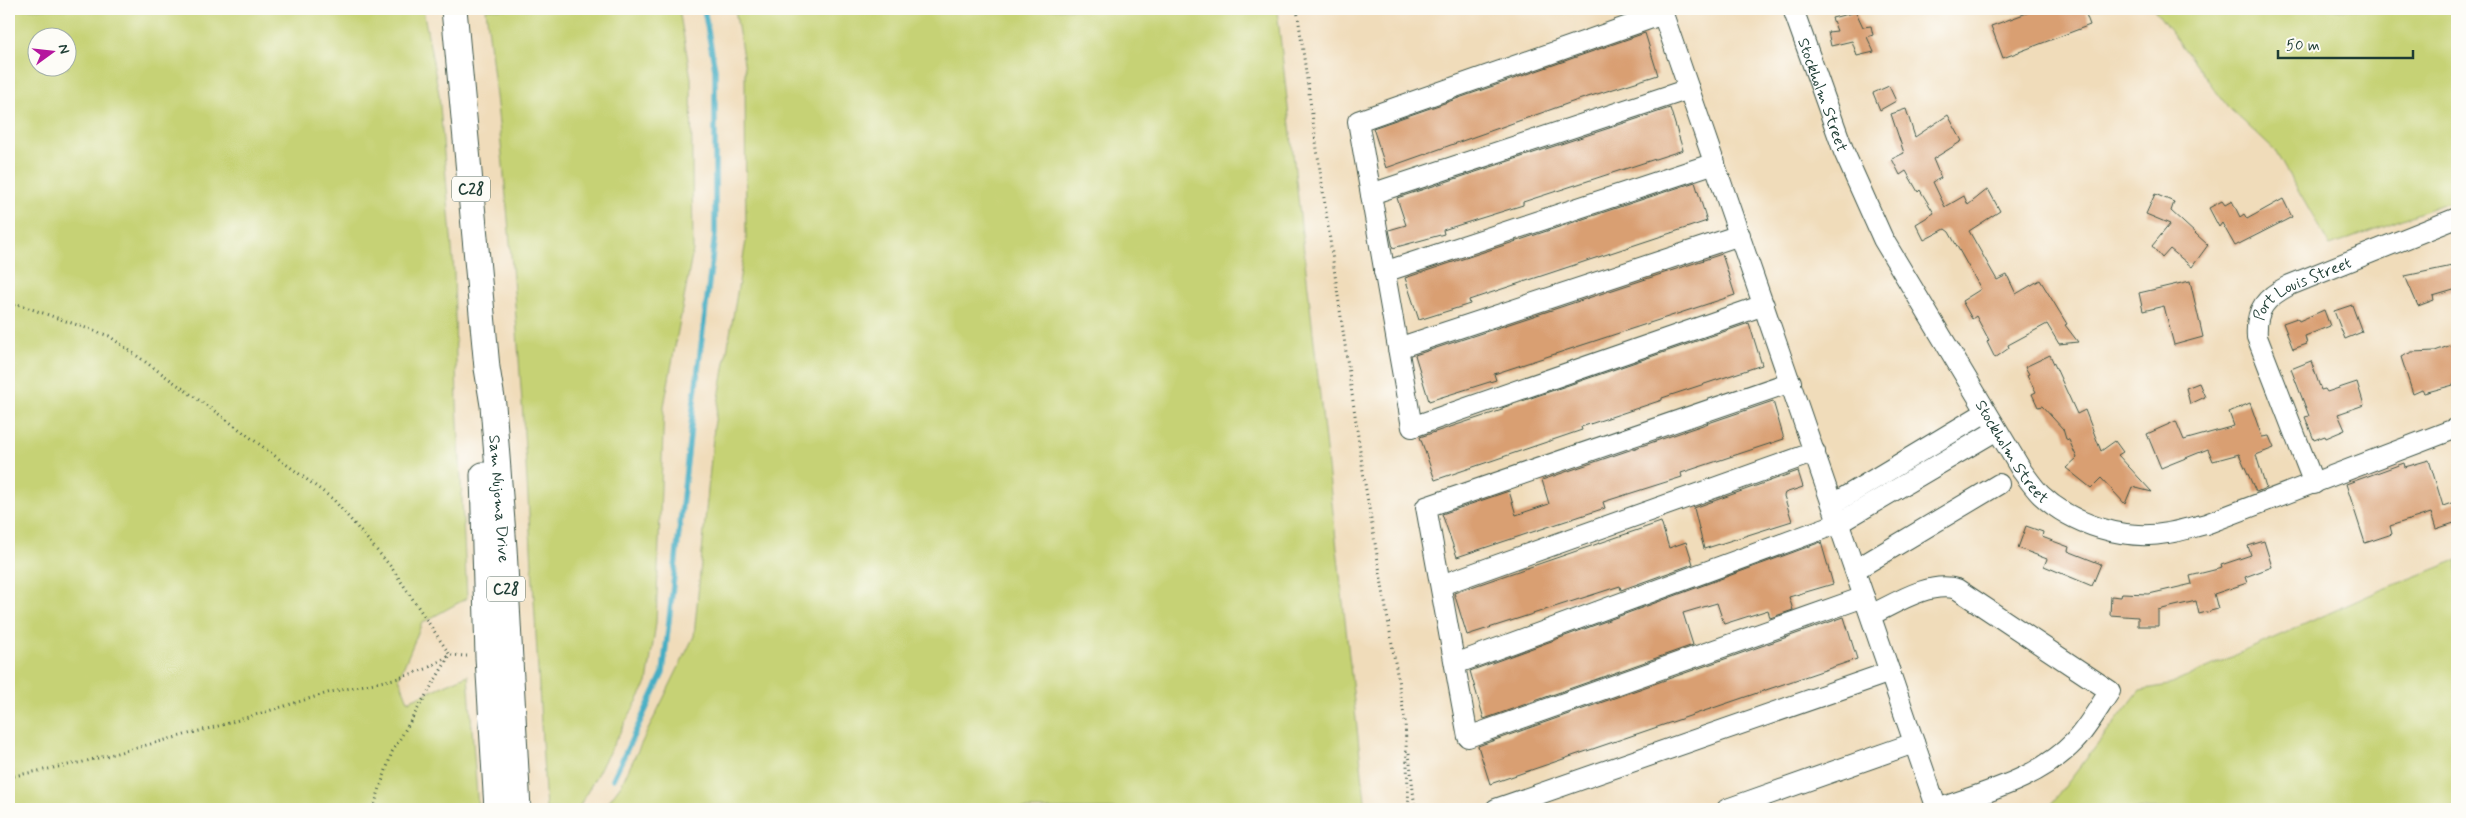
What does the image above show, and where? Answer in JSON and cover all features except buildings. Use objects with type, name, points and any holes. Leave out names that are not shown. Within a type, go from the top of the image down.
[{"type":"main road","name":"Sam Nujoma Drive","points":[[454,9],[487,368],[493,405],[504,548],[518,809]]},
{"type":"main road","name":"Sam Nujoma Drive","points":[[487,368],[483,416],[488,657],[497,809]]},
{"type":"street","name":"Stockholm Street","points":[[1793,9],[1861,193],[1883,239],[2022,471],[2040,495],[2070,517],[2099,527],[2134,535],[2167,533],[2206,524],[2457,428]]},
{"type":"street","points":[[1764,305],[1412,427],[1358,121],[1663,14],[1791,382],[1868,606],[1914,743],[1938,809],[2026,777],[2048,763],[2075,741],[2110,691],[1957,589],[1946,586],[1933,587],[1868,606],[1468,737],[1426,507],[1791,382]]},
{"type":"street","points":[[1371,194],[1689,89]]},
{"type":"street","points":[[1384,272],[1715,164]]},
{"type":"street","name":"Port Louis Street","points":[[2314,484],[2258,337],[2256,323],[2265,302],[2273,293],[2290,285],[2457,218]]},
{"type":"street","points":[[1398,348],[1740,235]]},
{"type":"street","points":[[1836,513],[1986,412]]},
{"type":"street","points":[[1455,664],[1836,513],[1997,430]]},
{"type":"street","points":[[1441,585],[1815,452]]},
{"type":"street","points":[[1855,570],[1999,484]]},
{"type":"street","points":[[1496,809],[1890,672]]},
{"type":"street","points":[[1727,809],[1914,743]]},
{"type":"path","points":[[1298,9],[1363,468],[1405,721],[1415,809]]},
{"type":"path","points":[[9,306],[17,304],[109,336],[220,414],[333,499],[392,568],[450,655]]},
{"type":"path","points":[[373,809],[392,752],[450,655]]},
{"type":"path","points":[[9,777],[83,762],[222,725],[331,692],[399,678],[426,669],[450,655],[488,657]]},
{"type":"path","points":[[1405,721],[1409,809]]},
{"type":"green space","points":[[9,9],[423,9],[439,94],[454,272],[457,403],[467,598],[422,623],[399,678],[408,701],[468,675],[478,809],[9,809]]},
{"type":"green space","points":[[486,9],[679,9],[691,78],[693,250],[664,406],[656,623],[647,683],[578,809],[546,809],[529,508],[515,308],[507,208]]},
{"type":"green space","points":[[735,9],[1277,9],[1366,809],[603,809],[621,785],[694,636],[714,427],[746,241],[745,69]]},
{"type":"green space","points":[[2154,9],[2457,9],[2457,199],[2330,246],[2275,151],[2228,107]]},
{"type":"green space","points":[[2457,560],[2457,809],[2033,809],[2052,803],[2140,690],[2169,685],[2374,593]]},
{"type":"waterway","points":[[613,779],[663,673],[715,235],[715,69],[704,9]]}]
